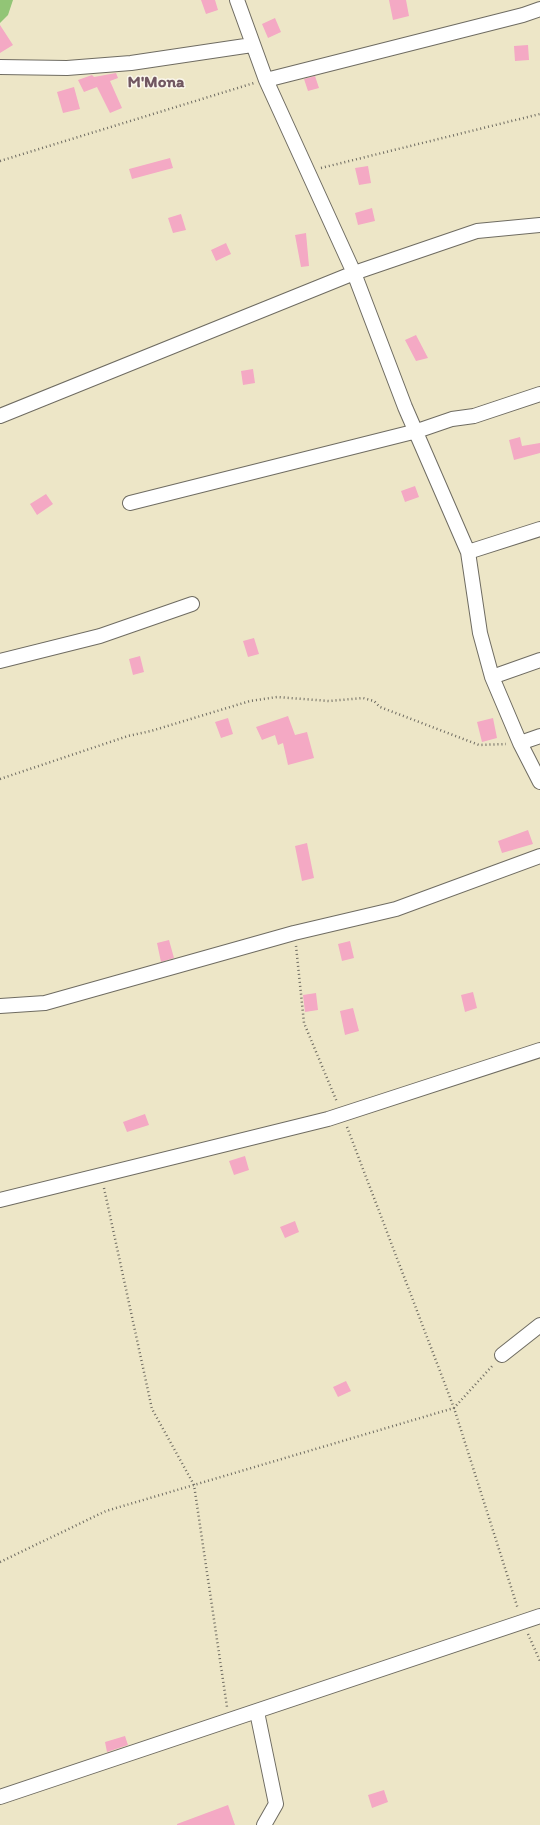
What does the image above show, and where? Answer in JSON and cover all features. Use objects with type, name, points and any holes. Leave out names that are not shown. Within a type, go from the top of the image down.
[{"type":"street","points":[[237,0],[252,45],[266,80],[354,273],[405,407],[417,431],[468,552],[480,633],[492,677],[520,743],[540,782]]},
{"type":"street","points":[[266,80],[523,15],[540,9]]},
{"type":"street","points":[[0,67],[67,68],[131,63],[252,45]]},
{"type":"street","points":[[0,416],[354,273],[477,231],[540,225]]},
{"type":"street","points":[[130,503],[417,431],[452,419],[474,416],[540,394]]},
{"type":"street","points":[[468,552],[540,529]]},
{"type":"street","points":[[0,661],[100,636],[192,604]]},
{"type":"street","points":[[492,677],[540,660]]},
{"type":"street","points":[[520,743],[540,736]]},
{"type":"street","points":[[0,1006],[46,1003],[294,933],[396,909],[540,856]]},
{"type":"street","points":[[0,1200],[342,1114],[540,1050]]},
{"type":"street","points":[[502,1355],[540,1325]]},
{"type":"street","points":[[0,1797],[540,1616]]},
{"type":"street","points":[[257,1712],[276,1804],[264,1825]]},
{"type":"path","points":[[0,162],[266,80]]},
{"type":"path","points":[[307,171],[540,114]]},
{"type":"path","points":[[0,779],[37,765],[128,736],[151,731],[250,701],[277,697],[329,701],[364,698],[374,700],[380,707],[479,745],[520,743]]},
{"type":"path","points":[[294,933],[304,1023],[342,1114],[454,1408],[523,1622],[540,1661]]},
{"type":"path","points":[[101,1175],[152,1409],[194,1485],[229,1721]]},
{"type":"path","points":[[0,1562],[106,1511],[454,1408],[502,1355]]},
{"type":"green space","points":[[0,0],[13,0],[8,15],[0,23]]},
{"type":"building","points":[[201,0],[215,0],[218,10],[206,14]]},
{"type":"building","points":[[389,0],[406,0],[409,16],[393,20]]},
{"type":"building","points":[[275,18],[281,32],[268,38],[262,24]]},
{"type":"building","points":[[0,25],[13,45],[0,53]]},
{"type":"building","points":[[528,45],[529,60],[515,61],[514,46]]},
{"type":"building","points":[[116,73],[118,78],[110,81],[122,108],[110,113],[97,87],[84,92],[78,80],[92,75],[94,77]]},
{"type":"building","points":[[315,76],[319,88],[308,91],[304,79]]},
{"type":"building","points":[[74,87],[80,109],[63,113],[57,92]]},
{"type":"building","points":[[170,158],[173,168],[132,179],[129,169]]},
{"type":"building","points":[[368,166],[371,183],[359,185],[355,168]]},
{"type":"building","points":[[372,208],[375,221],[358,225],[355,213]]},
{"type":"building","points":[[181,214],[186,230],[173,233],[168,218]]},
{"type":"building","points":[[306,233],[309,266],[301,267],[295,235]]},
{"type":"building","points":[[226,243],[231,254],[216,261],[211,250]]},
{"type":"building","points":[[416,335],[428,358],[416,361],[405,340]]},
{"type":"building","points":[[253,369],[255,383],[243,385],[241,371]]},
{"type":"building","points":[[520,437],[522,446],[540,443],[540,453],[514,460],[509,440]]},
{"type":"building","points":[[415,486],[419,497],[405,502],[401,491]]},
{"type":"building","points":[[46,494],[53,504],[37,515],[30,504]]},
{"type":"building","points":[[254,638],[259,654],[248,657],[243,641]]},
{"type":"building","points":[[140,656],[144,672],[133,675],[129,659]]},
{"type":"building","points":[[288,716],[295,735],[307,732],[314,758],[288,765],[283,743],[278,745],[275,735],[262,740],[256,727]]},
{"type":"building","points":[[228,718],[233,734],[221,738],[215,722]]},
{"type":"building","points":[[493,718],[497,738],[482,742],[477,722]]},
{"type":"building","points":[[528,830],[533,844],[502,853],[498,841]]},
{"type":"building","points":[[307,843],[314,878],[302,881],[295,846]]},
{"type":"building","points":[[169,940],[174,958],[161,962],[157,943]]},
{"type":"building","points":[[350,941],[354,958],[342,961],[338,944]]},
{"type":"building","points":[[473,992],[477,1008],[465,1012],[461,995]]},
{"type":"building","points":[[316,993],[318,1010],[305,1012],[303,995]]},
{"type":"building","points":[[353,1008],[359,1031],[345,1035],[340,1011]]},
{"type":"building","points":[[145,1114],[149,1125],[127,1132],[123,1122]]},
{"type":"building","points":[[245,1156],[249,1170],[234,1175],[229,1161]]},
{"type":"building","points":[[295,1221],[299,1232],[285,1238],[280,1227]]},
{"type":"building","points":[[346,1381],[351,1391],[338,1397],[333,1387]]},
{"type":"building","points":[[125,1736],[128,1745],[107,1752],[105,1742]]},
{"type":"building","points":[[384,1790],[388,1802],[372,1808],[368,1795]]},
{"type":"building","points":[[228,1805],[235,1825],[177,1825],[177,1824]]},
{"type":"district","name":"M'Mona","points":[[156,83]]}]
